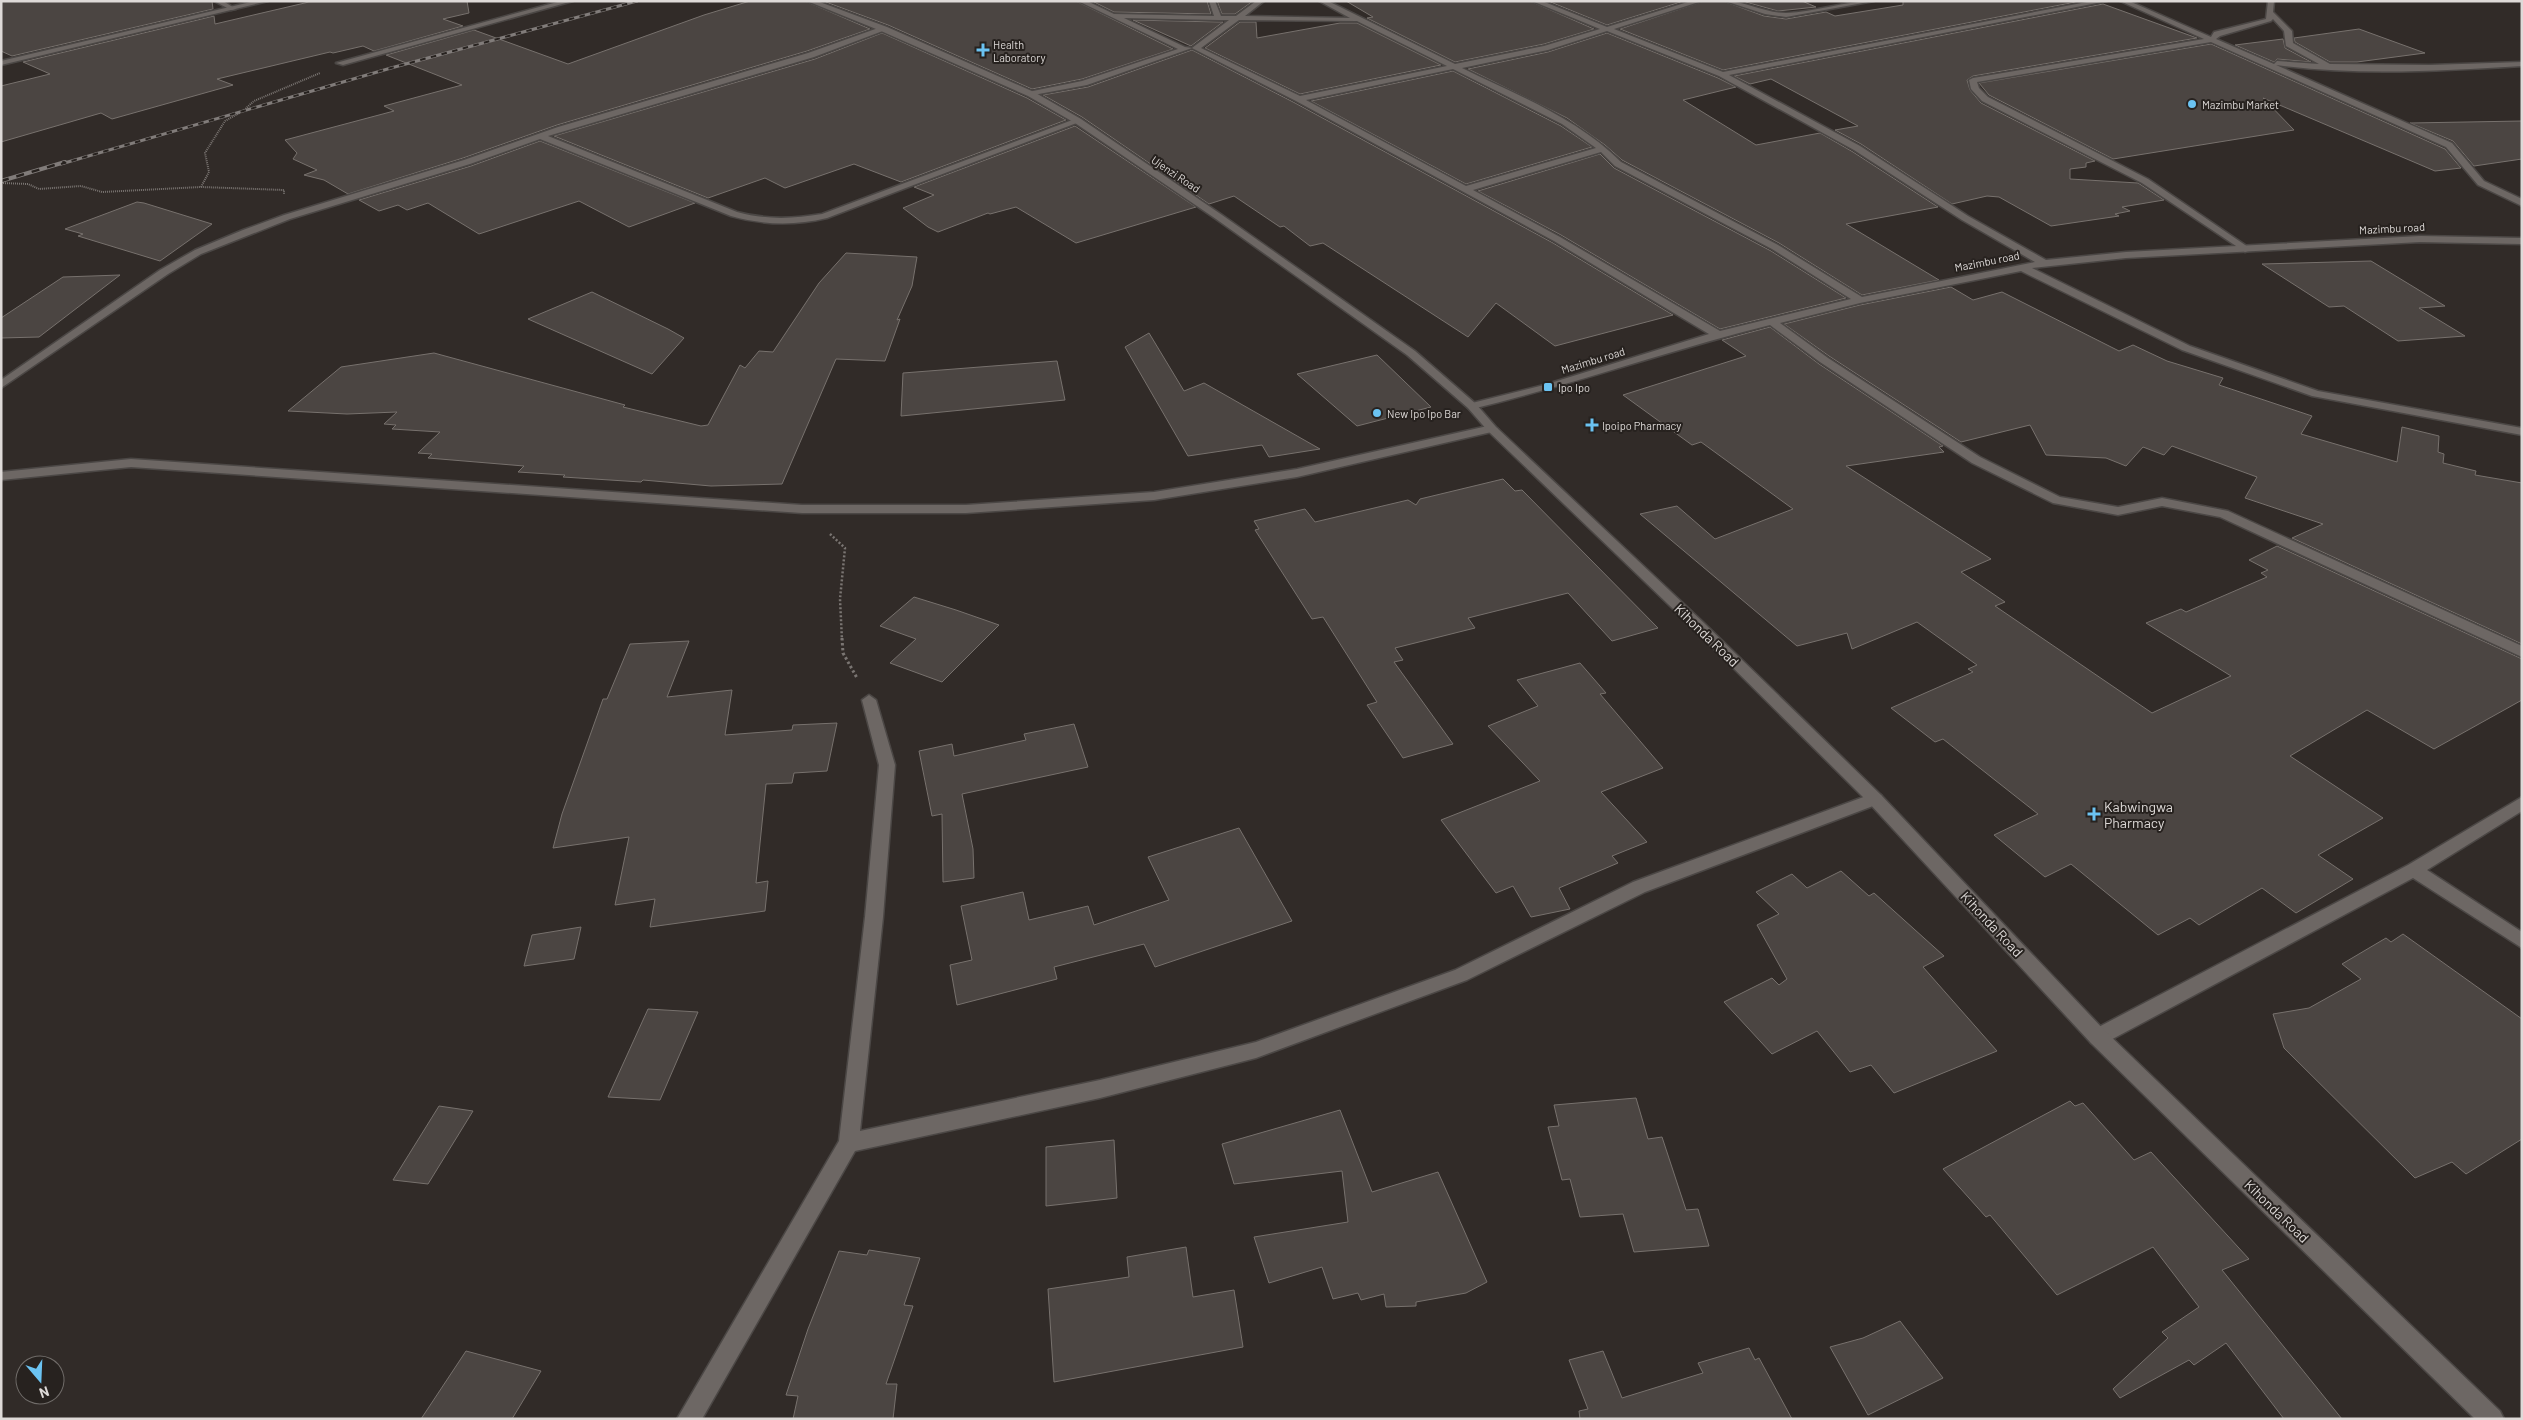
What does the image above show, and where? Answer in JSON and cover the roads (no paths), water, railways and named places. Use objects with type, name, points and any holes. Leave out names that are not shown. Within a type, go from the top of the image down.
[{"type":"street","points":[[217,1],[233,9]]},
{"type":"street","points":[[1,63],[265,1]]},
{"type":"street","points":[[340,64],[570,1]]},
{"type":"street","name":"Ujenzi Road","points":[[810,1],[884,29],[1031,94],[1078,121],[1219,217],[1411,353],[1472,406],[1492,429]]},
{"type":"street","points":[[1081,1],[1184,48]]},
{"type":"street","points":[[1212,1],[1218,18]]},
{"type":"street","points":[[1196,48],[1212,33],[1242,17],[1261,1]]},
{"type":"street","points":[[1322,1],[1451,67],[1566,122],[1603,149],[1618,164],[1775,247],[1860,300]]},
{"type":"street","points":[[1535,1],[1722,74],[1857,148],[1965,218],[2044,263]]},
{"type":"street","points":[[1299,99],[1545,48],[1699,1]]},
{"type":"street","points":[[1728,1],[1767,13],[1786,15],[1871,1]]},
{"type":"street","points":[[1722,74],[2104,1]]},
{"type":"street","points":[[2123,1],[2449,145],[2482,183],[2522,203]]},
{"type":"street","points":[[2245,249],[2145,182],[1985,99],[1975,89],[1973,80],[2212,40],[2217,34],[2269,20],[2271,1]]},
{"type":"street","points":[[2270,12],[2288,30],[2289,44],[2332,68]]},
{"type":"street","points":[[1114,16],[1361,20]]},
{"type":"street","points":[[1,385],[164,272],[198,252],[287,217],[443,170],[646,102],[811,55],[884,29]]},
{"type":"street","points":[[1031,94],[1084,83],[1184,48],[1196,48],[1299,99],[1557,239],[1718,335]]},
{"type":"street","points":[[2262,62],[2332,68],[2450,68],[2522,64]]},
{"type":"street","points":[[540,136],[734,214],[753,220],[797,222],[824,216],[1078,121]]},
{"type":"street","points":[[1465,189],[1603,149]]},
{"type":"street","name":"Mazimbu road","points":[[1472,406],[1564,382],[1718,335],[1860,300],[2044,263],[2126,255],[2420,239],[2522,241]]},
{"type":"street","points":[[2022,267],[2186,348],[2316,394],[2522,432]]},
{"type":"street","points":[[1772,322],[1824,360],[1976,460],[2058,500],[2118,511],[2162,502],[2224,514],[2301,548],[2522,652]]},
{"type":"street","points":[[1,476],[131,463],[802,509],[966,509],[1154,496],[1297,473],[1492,429]]},
{"type":"street","name":"Kihonda Road","points":[[1492,429],[1699,626],[1875,799],[2098,1037],[2492,1419]]},
{"type":"street","points":[[690,1419],[849,1143],[874,917],[887,765],[870,700]]},
{"type":"street","points":[[849,1143],[1100,1090],[1256,1050],[1461,974],[1640,888],[1875,799]]},
{"type":"street","points":[[2098,1037],[2414,870],[2522,803]]},
{"type":"street","points":[[2414,870],[2522,940]]},
{"type":"railway","points":[[61,164],[391,68],[637,1]]},
{"type":"railway","points":[[1,181],[65,162]]},
{"type":"place","name":"Health Laboratory","points":[[983,50]]},
{"type":"place","name":"Mazimbu Market","points":[[2192,104]]},
{"type":"place","name":"Ipo Ipo","points":[[1548,387]]},
{"type":"place","name":"New Ipo Ipo Bar","points":[[1377,413]]},
{"type":"place","name":"Ipoipo Pharmacy","points":[[1592,425]]},
{"type":"place","name":"Kabwingwa Pharmacy","points":[[2094,814]]}]
